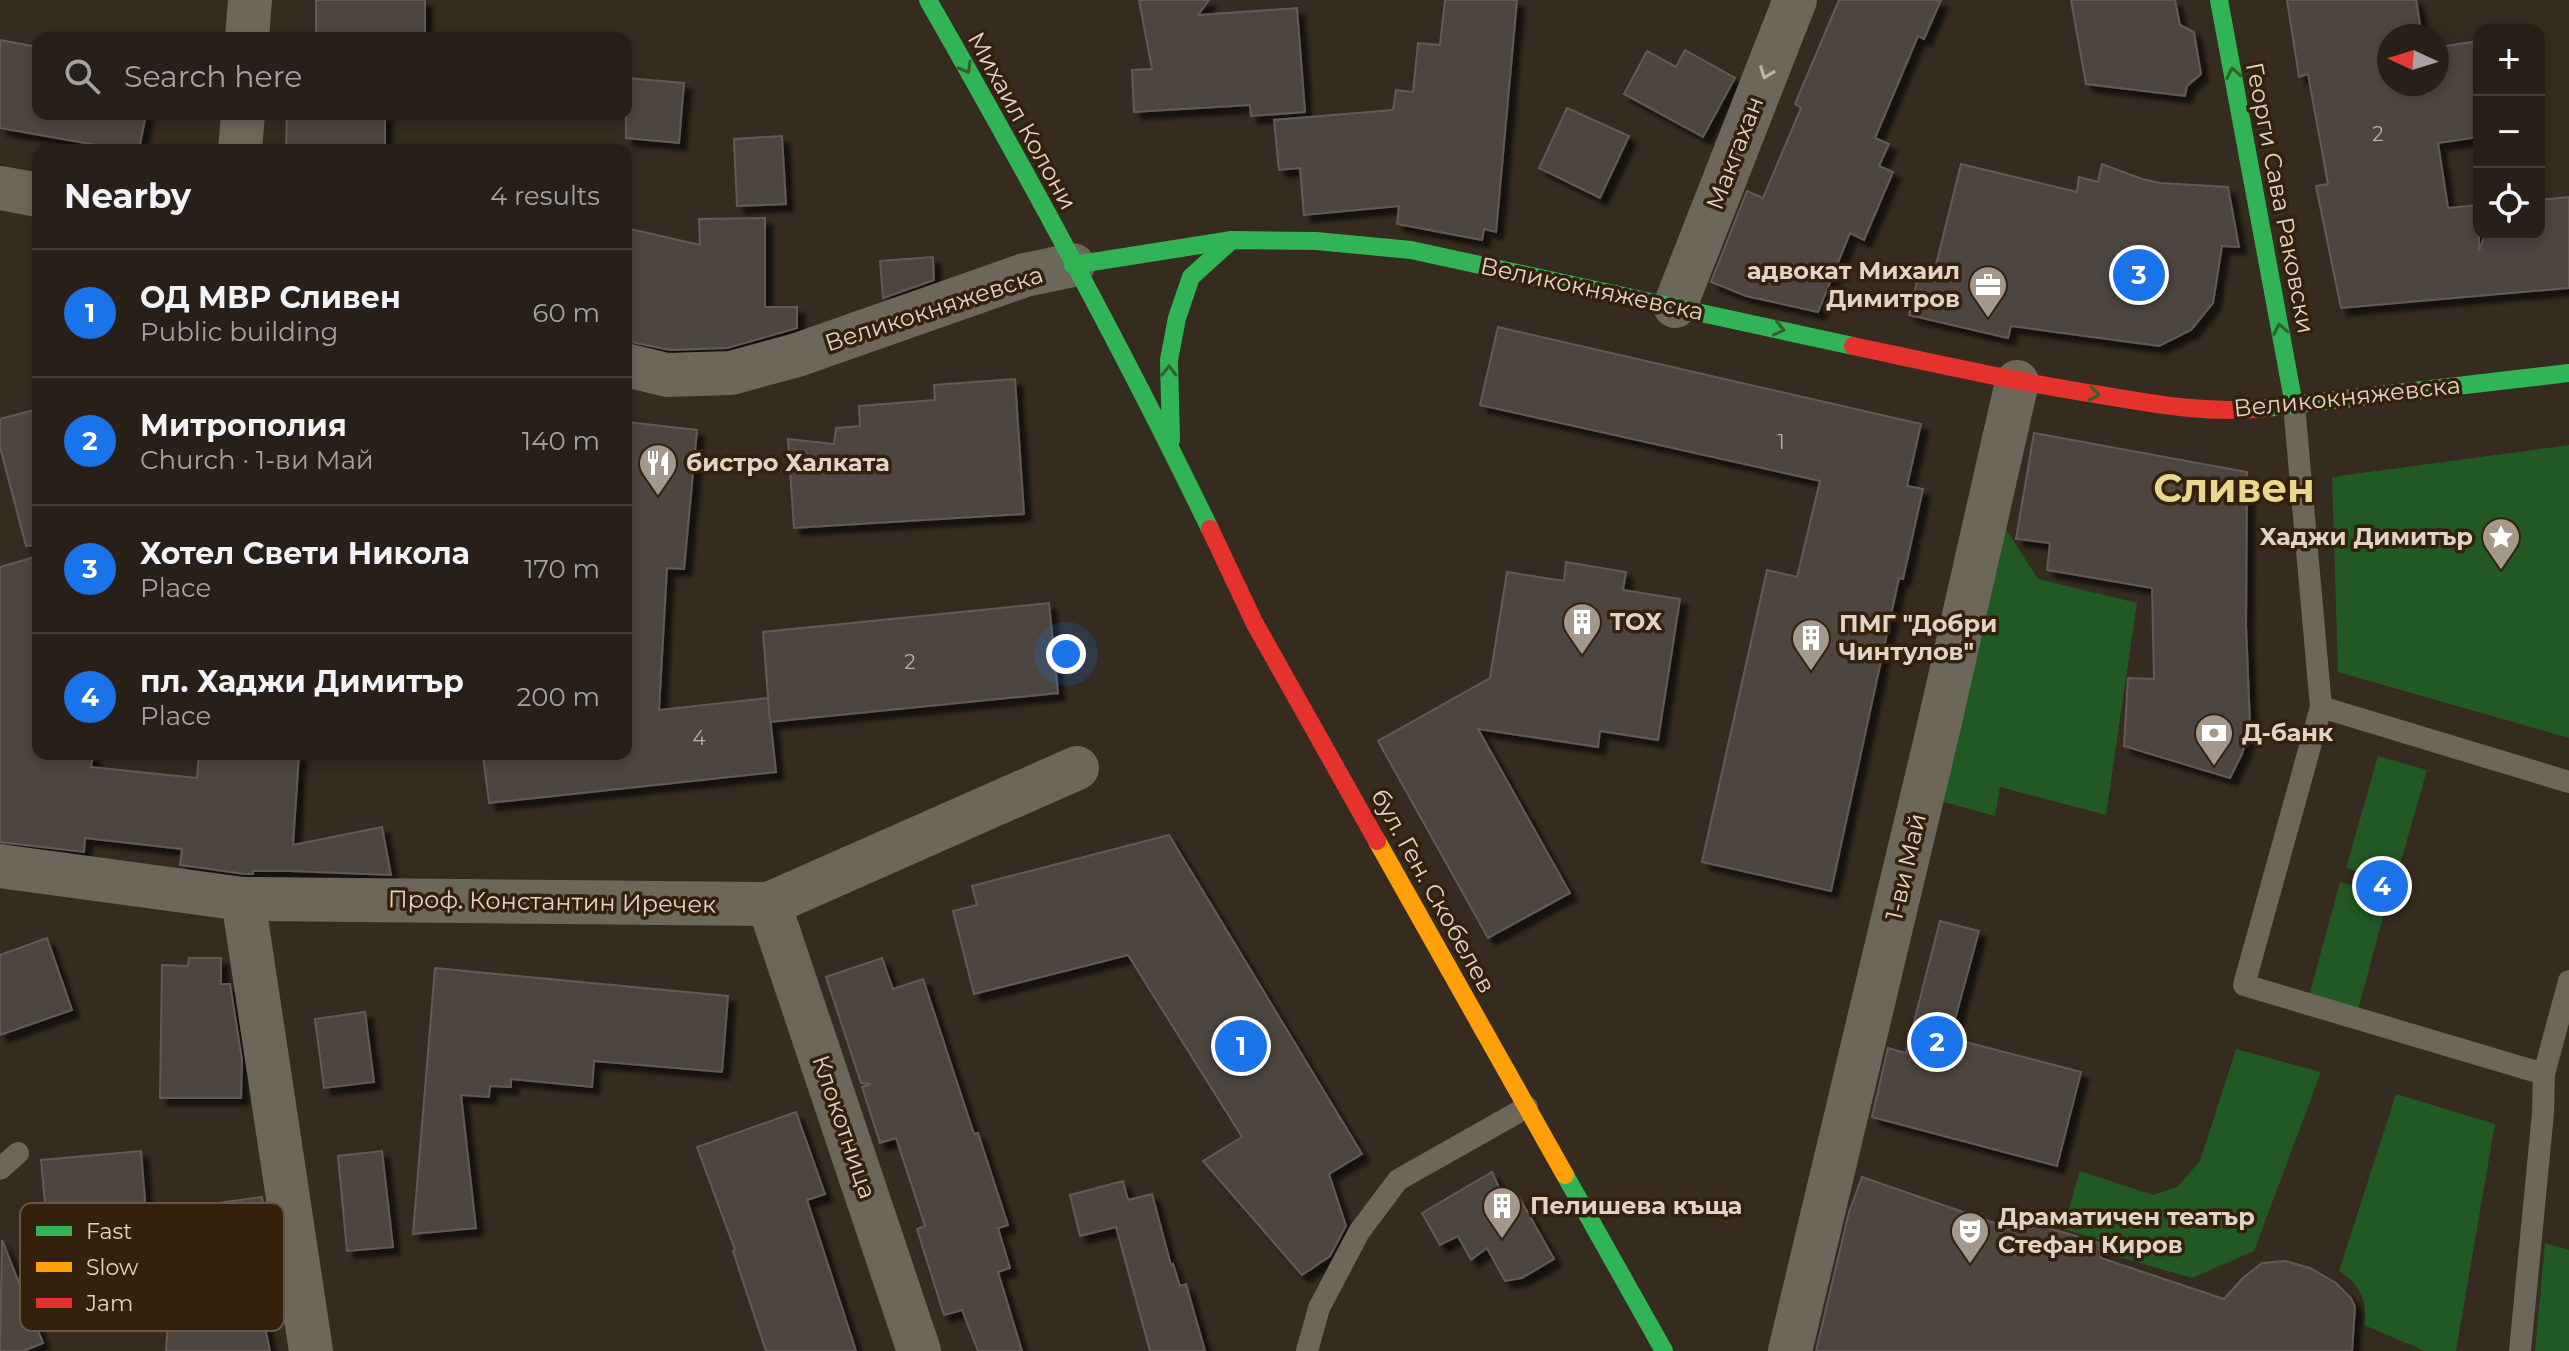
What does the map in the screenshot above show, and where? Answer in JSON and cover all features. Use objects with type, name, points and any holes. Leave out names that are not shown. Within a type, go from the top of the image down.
[{"type":"street","points":[[247,32],[250,0]]},
{"type":"street","name":"Михаил Колони","points":[[928,0],[1022,164],[1171,449]]},
{"type":"street","name":"Макгахан","points":[[1675,306],[1795,0]]},
{"type":"street","name":"Георги Сава Раковски","points":[[2219,0],[2294,405]]},
{"type":"street","points":[[240,144],[242,120]]},
{"type":"street","points":[[0,188],[32,194]]},
{"type":"street","points":[[1171,449],[1169,360],[1177,318],[1191,277],[1232,240]]},
{"type":"street","name":"Великокняжевска","points":[[632,366],[667,375],[731,373],[797,355],[1025,275],[1232,240],[1316,241],[1411,250],[2017,382],[2181,408],[2242,411],[2569,373]]},
{"type":"street","name":"1-ви Май","points":[[1790,1351],[1938,730],[2017,382]]},
{"type":"street","name":"бул. Ген. Скобелев","points":[[1171,449],[1255,624],[1664,1351]]},
{"type":"street","name":"Проф. Константин Иречек","points":[[0,866],[243,899],[769,904],[1077,768]]},
{"type":"street","points":[[243,899],[311,1351]]},
{"type":"street","name":"Клокотница","points":[[769,904],[919,1351]]},
{"type":"lane","points":[[2294,405],[2321,707],[2244,985],[2544,1074]]},
{"type":"lane","points":[[2321,707],[2569,782]]},
{"type":"lane","points":[[2520,1351],[2544,1074],[2569,981]]},
{"type":"lane","points":[[1307,1351],[1319,1308],[1359,1232],[1398,1180],[1527,1107]]},
{"type":"lane","points":[[0,1169],[18,1153]]},
{"type":"green space","points":[[2569,445],[2569,738],[2338,672],[2332,477]]},
{"type":"green space","points":[[1989,503],[2038,579],[2137,603],[2106,815],[2000,787],[1995,816],[1922,796]]},
{"type":"green space","points":[[2378,756],[2427,770],[2395,882],[2346,868]]},
{"type":"green space","points":[[2340,882],[2389,895],[2358,1010],[2309,996]]},
{"type":"green space","points":[[2236,1049],[2321,1072],[2254,1251],[2192,1278],[2112,1255],[2107,1242],[2063,1229],[2080,1171],[2153,1195],[2177,1187],[2200,1161]]},
{"type":"green space","points":[[2396,1094],[2495,1124],[2456,1351],[2425,1351],[2364,1325],[2365,1308],[2361,1294],[2339,1271]]},
{"type":"green space","points":[[2545,1243],[2569,1250],[2569,1351],[2535,1351]]},
{"type":"building","points":[[316,0],[425,0],[425,32],[316,32]]},
{"type":"building","points":[[1139,0],[1209,0],[1198,15],[1297,8],[1305,112],[1251,116],[1250,105],[1134,112],[1132,70],[1152,69]]},
{"type":"building","points":[[1445,0],[1517,0],[1496,232],[1484,229],[1482,240],[1397,224],[1399,206],[1304,215],[1300,168],[1279,170],[1274,120],[1393,110],[1396,90],[1413,92],[1418,43],[1440,45]]},
{"type":"building","points":[[1839,0],[1941,0],[1924,39],[1918,36],[1875,138],[1889,144],[1879,166],[1893,172],[1864,240],[1850,233],[1818,312],[1746,296],[1711,282],[1747,191],[1763,198],[1801,108],[1795,104]]},
{"type":"building","points":[[2071,0],[2175,0],[2180,25],[2194,32],[2201,74],[2187,86],[2185,96],[2086,84]]},
{"type":"building","points":[[2287,0],[2416,0],[2420,24],[2377,24],[2377,96],[2449,96],[2449,45],[2473,42],[2473,138],[2438,143],[2448,208],[2473,206],[2473,240],[2479,240],[2479,251],[2483,240],[2545,240],[2545,199],[2569,197],[2569,288],[2341,308],[2316,186],[2328,184],[2308,74],[2299,77]]},
{"type":"building","points":[[0,40],[32,46],[32,120],[145,120],[140,144],[90,144],[0,128]]},
{"type":"building","points":[[1685,50],[1735,78],[1703,137],[1624,94],[1647,51],[1676,67]]},
{"type":"building","points":[[632,79],[684,83],[679,143],[626,138],[626,120],[632,120]]},
{"type":"building","points":[[1567,108],[1629,136],[1600,198],[1539,168]]},
{"type":"building","points":[[287,120],[385,120],[385,144],[286,144]]},
{"type":"building","points":[[782,136],[786,204],[737,206],[734,139]]},
{"type":"building","points":[[1961,164],[2077,192],[2079,177],[2098,182],[2102,164],[2160,183],[2228,187],[2239,247],[2222,246],[2213,303],[2191,330],[2159,346],[2011,326],[2008,338],[1909,315],[1918,277],[1932,281]]},
{"type":"building","points":[[765,218],[765,307],[797,307],[797,328],[727,348],[670,350],[632,342],[632,229],[700,245],[699,219]]},
{"type":"building","points":[[933,257],[934,280],[883,298],[880,261]]},
{"type":"building","points":[[1498,327],[1921,424],[1907,486],[1923,489],[1903,579],[1899,578],[1831,891],[1702,862],[1767,570],[1797,577],[1820,481],[1480,405]]},
{"type":"building","points":[[1015,379],[1024,514],[794,528],[788,439],[834,444],[836,428],[860,426],[859,406],[935,400],[934,385]]},
{"type":"building","points":[[32,411],[32,546],[26,546],[0,447],[0,419]]},
{"type":"building","points":[[632,423],[697,430],[684,569],[667,568],[659,710],[768,698],[776,772],[489,803],[484,760],[632,760]]},
{"type":"building","points":[[2034,433],[2247,472],[2246,626],[2250,725],[2242,754],[2230,778],[2124,746],[2128,678],[2154,679],[2152,588],[2047,570],[2050,543],[2016,539]]},
{"type":"building","points":[[32,558],[32,760],[92,760],[91,767],[197,778],[198,760],[299,760],[293,845],[382,827],[391,875],[291,871],[253,871],[253,874],[245,874],[180,865],[182,849],[85,838],[84,852],[0,842],[0,567]]},
{"type":"building","points":[[1566,562],[1626,572],[1623,590],[1680,599],[1658,740],[1600,731],[1598,747],[1478,729],[1570,893],[1488,938],[1378,741],[1490,678],[1507,572],[1564,581]]},
{"type":"building","points":[[1049,603],[1058,693],[770,722],[763,632]]},
{"type":"building","points":[[1169,835],[1362,1154],[1329,1174],[1346,1226],[1330,1256],[1302,1275],[1203,1161],[1242,1137],[1128,955],[974,994],[953,911],[977,905],[972,886]]},
{"type":"building","points":[[1940,921],[1979,931],[1950,1038],[2081,1072],[2057,1166],[1872,1117],[1888,1048],[1906,1053]]},
{"type":"building","points":[[47,938],[72,1010],[0,1035],[0,955]]},
{"type":"building","points":[[189,958],[221,958],[221,984],[230,984],[242,1060],[241,1098],[160,1098],[162,965],[188,966]]},
{"type":"building","points":[[882,958],[893,989],[923,979],[974,1134],[978,1133],[1008,1225],[998,1228],[1010,1268],[998,1272],[1022,1351],[978,1351],[962,1310],[944,1315],[917,1229],[925,1226],[896,1138],[880,1143],[862,1087],[871,1084],[861,1083],[826,977]]},
{"type":"building","points":[[435,968],[728,996],[722,1072],[594,1061],[592,1087],[511,1079],[511,1087],[490,1086],[489,1097],[461,1095],[476,1228],[413,1234]]},
{"type":"building","points":[[365,1012],[374,1082],[324,1088],[315,1019]]},
{"type":"building","points":[[796,1112],[825,1194],[807,1200],[856,1351],[766,1351],[735,1250],[697,1147]]},
{"type":"building","points":[[141,1151],[145,1203],[45,1203],[41,1160]]},
{"type":"building","points":[[382,1151],[393,1247],[347,1251],[338,1156]]},
{"type":"building","name":"Пелишева къща","points":[[1492,1172],[1506,1203],[1519,1197],[1554,1259],[1522,1278],[1505,1281],[1487,1248],[1471,1260],[1458,1236],[1440,1245],[1422,1213]]},
{"type":"building","name":"Драматичен театър Стефан Киров","points":[[1862,1177],[2012,1229],[2019,1219],[2099,1243],[2101,1258],[2224,1299],[2262,1263],[2285,1261],[2310,1268],[2336,1283],[2351,1298],[2355,1307],[2352,1351],[1816,1351],[1849,1212]]},
{"type":"building","points":[[1123,1181],[1128,1200],[1152,1194],[1171,1265],[1180,1286],[1186,1284],[1205,1351],[1150,1351],[1116,1227],[1080,1236],[1070,1195]]},
{"type":"building","points":[[262,1197],[263,1203],[218,1203]]},
{"type":"building","points":[[2,1240],[20,1285],[20,1331],[38,1331],[43,1343],[24,1351],[0,1351]]},
{"type":"building","points":[[167,1331],[266,1331],[270,1351],[166,1351]]},
{"type":"traffic: fast","points":[[928,0],[1074,262],[1210,529]]},
{"type":"traffic: fast","points":[[2219,0],[2294,405]]},
{"type":"traffic: fast","points":[[1073,265],[1232,240],[1316,241],[1411,250],[1853,346]]},
{"type":"traffic: fast","points":[[1171,440],[1169,360],[1177,318],[1191,277],[1232,240]]},
{"type":"traffic: fast","points":[[2266,408],[2569,373]]},
{"type":"traffic: fast","points":[[1565,1175],[1664,1351]]},
{"type":"traffic: slow","points":[[1377,841],[1565,1175]]},
{"type":"traffic: jam","points":[[1853,346],[2147,403],[2206,409],[2266,408]]},
{"type":"traffic: jam","points":[[1210,529],[1255,624],[1377,841]]},
{"type":"place","name":"Хотел Свети Никола","points":[[2139,275]]},
{"type":"place","name":"адвокат Михаил Димитров","points":[[1988,319]]},
{"type":"place","name":"бистро Халката","points":[[658,497]]},
{"type":"place","name":"Хаджи Димитър","points":[[2501,571]]},
{"type":"place","name":"ТОХ","points":[[1582,656]]},
{"type":"place","name":"ПМГ \"Добри Чинтулов\"","points":[[1811,672]]},
{"type":"place","name":"Д-банк","points":[[2214,767]]},
{"type":"place","name":"пл. Хаджи Димитър","points":[[2382,886]]},
{"type":"place","name":"Митрополия","points":[[1937,1042]]},
{"type":"place","name":"ОД МВР Сливен","points":[[1241,1046]]},
{"type":"place","name":"Пелишева къща","points":[[1502,1240]]},
{"type":"place","name":"Драматичен театър Стефан Киров","points":[[1970,1265]]},
{"type":"district","name":"Сливен","points":[[2234,488]]}]
